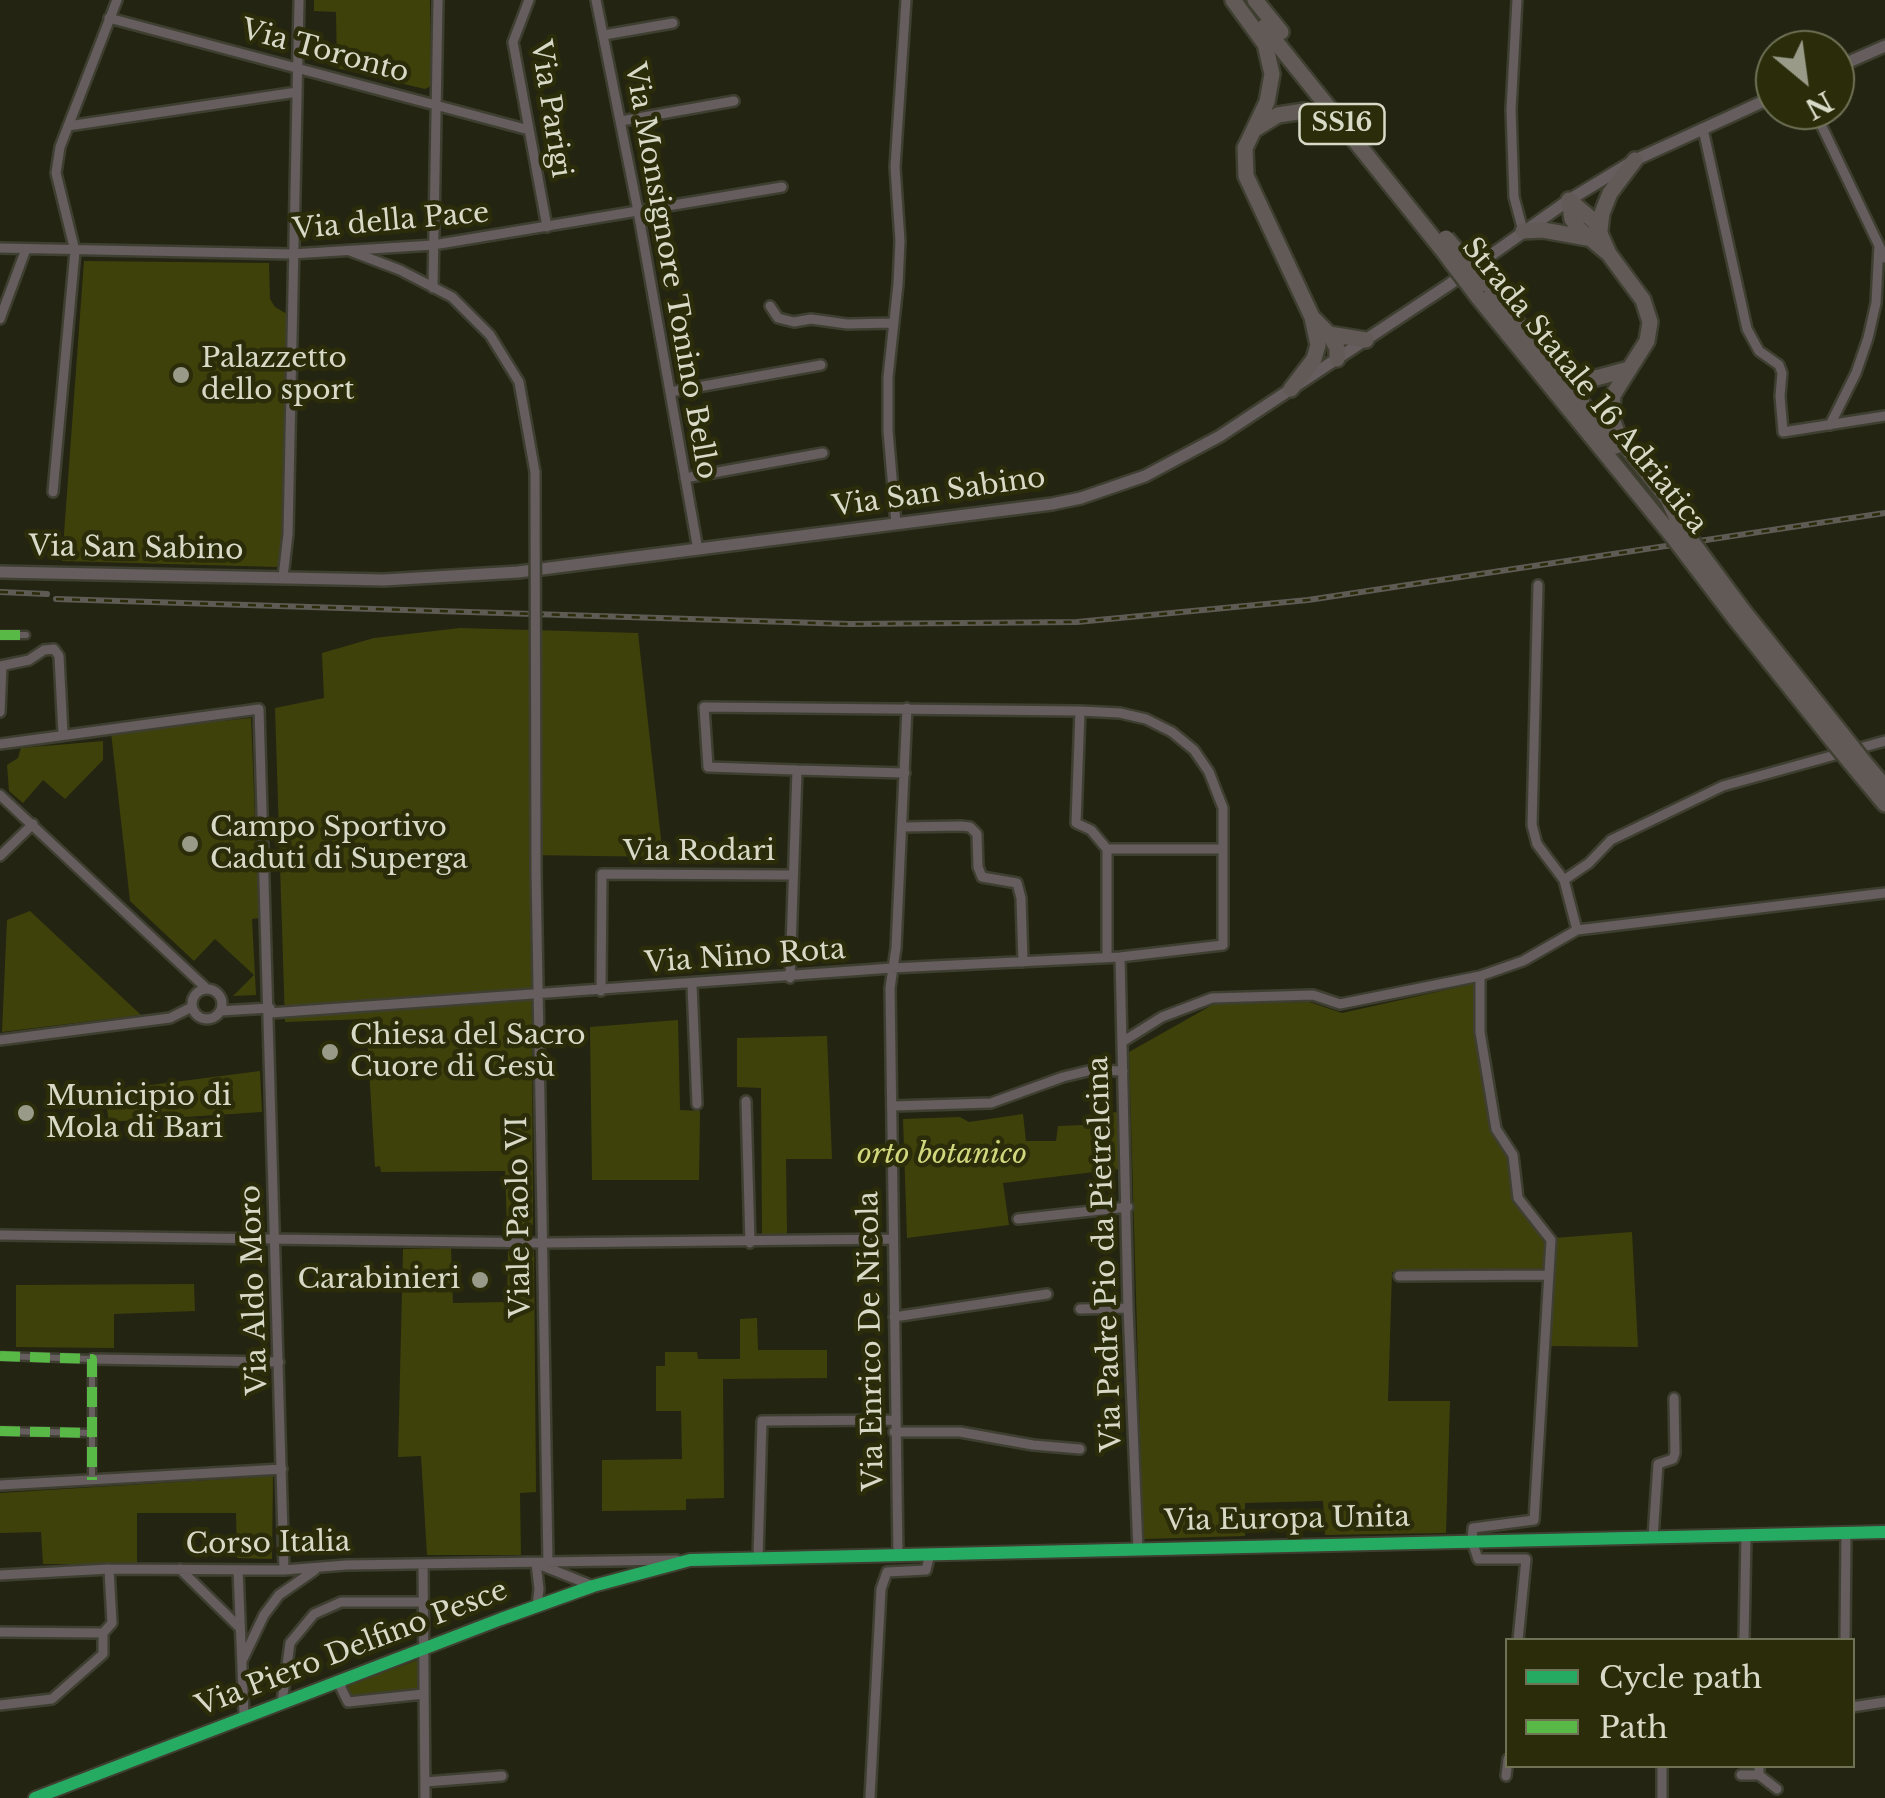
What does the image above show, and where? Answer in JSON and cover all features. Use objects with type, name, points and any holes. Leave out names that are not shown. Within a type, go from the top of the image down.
[{"type":"highway","points":[[1233,0],[1258,31],[1270,56],[1271,88],[1245,148],[1246,176],[1323,339],[1336,348],[1337,359]]},
{"type":"highway","name":"Strada Statale 16 Adriatica","points":[[1242,0],[1676,530],[1859,764],[1885,804]]},
{"type":"highway","name":"Strada Statale 16 Adriatica","points":[[1255,0],[1440,242]]},
{"type":"highway","points":[[1255,129],[1290,111],[1304,111],[1326,119],[1411,223],[1440,242]]},
{"type":"highway","points":[[1593,234],[1610,192],[1635,160]]},
{"type":"highway","points":[[1568,200],[1572,219],[1593,234],[1643,300],[1650,322],[1647,341],[1613,395],[1611,417],[1614,428],[1668,499],[1676,530]]},
{"type":"highway","points":[[1523,231],[1593,234]]},
{"type":"highway","points":[[1482,290],[1513,306],[1568,370],[1596,378],[1629,368]]},
{"type":"highway","points":[[1323,339],[1366,340]]},
{"type":"highway","points":[[1292,388],[1314,360],[1323,339]]},
{"type":"highway","name":"Strada Statale 16 Adriatica","points":[[1859,764],[1885,787]]},
{"type":"street","points":[[53,492],[75,250],[56,173],[60,147],[117,0]]},
{"type":"street","points":[[283,577],[288,534],[300,0]]},
{"type":"street","points":[[434,288],[438,0]]},
{"type":"street","name":"Via Parigi","points":[[529,0],[513,42],[547,227]]},
{"type":"street","name":"Via Monsignore Tonino Bello","points":[[596,0],[698,550]]},
{"type":"street","points":[[896,524],[888,377],[900,241],[896,166],[906,0]]},
{"type":"street","points":[[1517,0],[1511,110],[1514,198],[1523,231]]},
{"type":"street","name":"Via Toronto","points":[[110,18],[529,130]]},
{"type":"street","points":[[604,35],[673,23]]},
{"type":"street","points":[[1855,59],[1885,46]]},
{"type":"street","points":[[68,126],[297,92]]},
{"type":"street","points":[[621,121],[734,102]]},
{"type":"street","name":"Via San Sabino","points":[[0,572],[384,580],[574,568],[1052,504],[1115,488],[1174,462],[1292,388],[1568,200],[1635,160],[1755,105]]},
{"type":"street","points":[[1703,129],[1747,329],[1759,352],[1779,365],[1782,374],[1783,432],[1885,416]]},
{"type":"street","points":[[1824,130],[1885,258]]},
{"type":"street","name":"Via della Pace","points":[[0,248],[292,254],[433,246],[782,187]]},
{"type":"street","points":[[1830,424],[1856,373],[1868,338],[1876,303],[1879,245]]},
{"type":"street","points":[[0,319],[26,249]]},
{"type":"street","name":"Viale Paolo VI","points":[[346,250],[452,297],[490,335],[519,382],[535,472],[536,871],[544,1243],[542,1562],[536,1606]]},
{"type":"street","points":[[770,306],[778,318],[794,322],[811,319],[847,324],[894,323]]},
{"type":"street","points":[[670,392],[821,365]]},
{"type":"street","points":[[685,478],[823,453]]},
{"type":"street","points":[[1538,585],[1532,826],[1537,844],[1564,880],[1577,930]]},
{"type":"street","points":[[0,635],[26,635]]},
{"type":"street","points":[[0,712],[1,666],[29,660],[50,648],[59,656],[63,734],[0,744]]},
{"type":"street","points":[[905,774],[708,767],[704,707],[1080,711],[1146,719],[1172,732],[1194,750],[1208,772],[1224,808],[1223,850],[1108,849]]},
{"type":"street","name":"Via Enrico De Nicola","points":[[898,1554],[892,968],[907,708]]},
{"type":"street","name":"Via Aldo Moro","points":[[63,734],[259,709],[284,1570]]},
{"type":"street","points":[[1080,711],[1076,823],[1091,830],[1108,849],[1106,956]]},
{"type":"street","points":[[1564,880],[1589,864],[1610,840],[1723,786],[1885,741]]},
{"type":"street","points":[[790,978],[796,770]]},
{"type":"street","points":[[0,795],[220,997],[220,1009],[212,1018],[203,1018],[192,1007]]},
{"type":"street","points":[[0,856],[33,824]]},
{"type":"street","points":[[903,828],[961,826],[970,827],[977,834],[982,876],[1017,883],[1023,962]]},
{"type":"street","name":"Via Nino Rota","points":[[220,1009],[539,996],[892,968],[1120,957],[1223,945],[1223,850]]},
{"type":"street","name":"Via Rodari","points":[[601,991],[602,874],[794,875]]},
{"type":"street","points":[[1122,1042],[1162,1018],[1212,998],[1313,996],[1340,1004],[1480,976],[1524,961],[1577,930],[1885,893]]},
{"type":"street","name":"Via Padre Pio da Pietrelcina","points":[[1120,957],[1138,1549]]},
{"type":"street","points":[[1480,976],[1480,1032],[1496,1129],[1513,1155],[1518,1198],[1550,1240],[1534,1520],[1473,1528],[1472,1541],[1478,1559],[1526,1558],[1518,1638]]},
{"type":"street","points":[[692,985],[697,1104]]},
{"type":"street","points":[[192,1007],[194,995],[208,988]]},
{"type":"street","points":[[0,1040],[170,1018],[192,1007]]},
{"type":"street","points":[[893,1106],[991,1103],[1092,1070],[1123,1071]]},
{"type":"street","points":[[746,1100],[750,1242]]},
{"type":"street","points":[[1018,1219],[1128,1207]]},
{"type":"street","points":[[0,1234],[544,1243],[893,1239]]},
{"type":"street","points":[[1399,1276],[1548,1275]]},
{"type":"street","points":[[894,1316],[1047,1294]]},
{"type":"street","points":[[1080,1310],[1128,1308]]},
{"type":"street","points":[[0,1356],[279,1362]]},
{"type":"street","points":[[92,1359],[92,1480]]},
{"type":"street","points":[[1653,1537],[1658,1464],[1672,1459],[1675,1453],[1674,1398]]},
{"type":"street","points":[[758,1558],[762,1420],[894,1420]]},
{"type":"street","points":[[0,1431],[91,1432]]},
{"type":"street","points":[[894,1432],[960,1432],[1080,1449]]},
{"type":"street","points":[[0,1485],[282,1469]]},
{"type":"street","name":"Via Europa Unita","points":[[690,1560],[1885,1532]]},
{"type":"street","points":[[1845,1638],[1846,1534]]},
{"type":"street","points":[[1744,1638],[1746,1536]]},
{"type":"street","points":[[870,1798],[881,1588],[887,1572],[926,1570],[930,1554]]},
{"type":"street","name":"Corso Italia","points":[[0,1575],[109,1569],[284,1570],[690,1560]]},
{"type":"street","name":"Via Piero Delfino Pesce","points":[[35,1798],[536,1606],[690,1560]]},
{"type":"street","name":"Corso Italia","points":[[542,1562],[593,1586]]},
{"type":"street","points":[[424,1564],[425,1798]]},
{"type":"street","points":[[241,1663],[264,1615],[279,1594],[319,1568]]},
{"type":"street","points":[[0,1705],[52,1699],[103,1654],[104,1632],[112,1623],[109,1569]]},
{"type":"street","points":[[180,1569],[240,1628]]},
{"type":"street","points":[[238,1570],[244,1716]]},
{"type":"street","points":[[282,1702],[290,1643],[314,1614],[341,1602],[424,1602]]},
{"type":"street","points":[[0,1632],[104,1632]]},
{"type":"street","points":[[342,1680],[341,1688],[348,1702],[424,1694]]},
{"type":"street","points":[[1855,1707],[1885,1702]]},
{"type":"street","points":[[1506,1776],[1507,1768]]},
{"type":"street","points":[[1662,1768],[1662,1798]]},
{"type":"street","points":[[1741,1775],[1759,1770],[1777,1789]]},
{"type":"street","points":[[425,1782],[502,1776]]},
{"type":"green space","points":[[314,0],[430,0],[431,86],[425,89],[337,68],[336,12],[314,11]]},
{"type":"green space","name":"Palazzetto dello sport","points":[[84,261],[269,263],[270,299],[287,314],[282,548],[277,567],[62,561]]},
{"type":"green space","points":[[460,628],[638,633],[663,857],[531,855],[533,1225],[507,1226],[505,1171],[381,1172],[380,1166],[375,1167],[366,1019],[285,1022],[275,708],[324,698],[322,653],[374,638]]},
{"type":"green space","name":"Campo Sportivo Caduti di Superga","points":[[251,718],[259,918],[252,919],[256,995],[233,996],[254,975],[215,939],[194,961],[130,901],[111,732]]},
{"type":"green space","points":[[103,741],[103,760],[65,799],[43,780],[23,803],[9,791],[7,765],[18,758],[21,748]]},
{"type":"green space","points":[[30,911],[141,1015],[2,1032],[7,920]]},
{"type":"green space","points":[[1477,983],[1476,1031],[1491,1129],[1508,1157],[1514,1201],[1546,1242],[1545,1271],[1392,1272],[1388,1401],[1450,1401],[1446,1533],[1325,1535],[1323,1501],[1245,1503],[1245,1536],[1143,1539],[1129,1052],[1214,1004],[1309,1002],[1342,1013]]},
{"type":"green space","points":[[678,1020],[680,1110],[700,1111],[699,1180],[592,1180],[590,1027]]},
{"type":"green space","points":[[827,1036],[832,1159],[786,1159],[787,1234],[762,1234],[761,1088],[737,1087],[737,1038]]},
{"type":"green space","points":[[260,1071],[262,1112],[109,1122],[104,1091]]},
{"type":"green space","name":"orto botanico","points":[[1119,1112],[1119,1169],[1003,1183],[1009,1225],[907,1238],[903,1119],[960,1117],[969,1122],[1023,1114],[1026,1141],[1056,1141],[1058,1126],[1083,1125],[1084,1115]]},
{"type":"green space","points":[[1632,1232],[1638,1347],[1551,1346],[1554,1238]]},
{"type":"green space","points":[[451,1248],[453,1303],[507,1302],[508,1251],[534,1251],[536,1492],[520,1493],[521,1555],[427,1555],[421,1456],[398,1457],[403,1249]]},
{"type":"green space","points":[[194,1284],[195,1311],[114,1314],[114,1348],[16,1347],[16,1285]]},
{"type":"green space","points":[[757,1318],[758,1350],[827,1350],[827,1378],[723,1379],[724,1498],[686,1499],[686,1510],[602,1511],[602,1460],[682,1459],[681,1411],[656,1411],[656,1366],[665,1366],[665,1352],[697,1352],[698,1359],[740,1359],[740,1319]]},
{"type":"green space","points":[[273,1476],[272,1559],[237,1558],[236,1513],[137,1513],[137,1564],[43,1564],[41,1532],[0,1533],[0,1493]]},
{"type":"green space","points":[[418,1660],[418,1692],[348,1697],[345,1686]]},
{"type":"railway","points":[[56,599],[850,624],[1077,622],[1308,600],[1885,513]]},
{"type":"railway","points":[[0,592],[47,594]]},
{"type":"marked path","points":[[0,635],[26,635]]},
{"type":"marked path","points":[[0,1356],[92,1359],[92,1480]]},
{"type":"marked path","points":[[0,1431],[91,1433]]},
{"type":"cycle path","points":[[35,1798],[501,1619],[593,1586],[690,1560],[1885,1532]]},
{"type":"place","name":"Palazzetto dello sport","points":[[181,375]]},
{"type":"place","name":"Campo Sportivo Caduti di Superga","points":[[190,844]]},
{"type":"place","name":"Chiesa del Sacro Cuore di Gesù","points":[[330,1052]]},
{"type":"place","name":"Municipio di Mola di Bari","points":[[26,1113]]},
{"type":"place","name":"Carabinieri","points":[[480,1280]]}]
